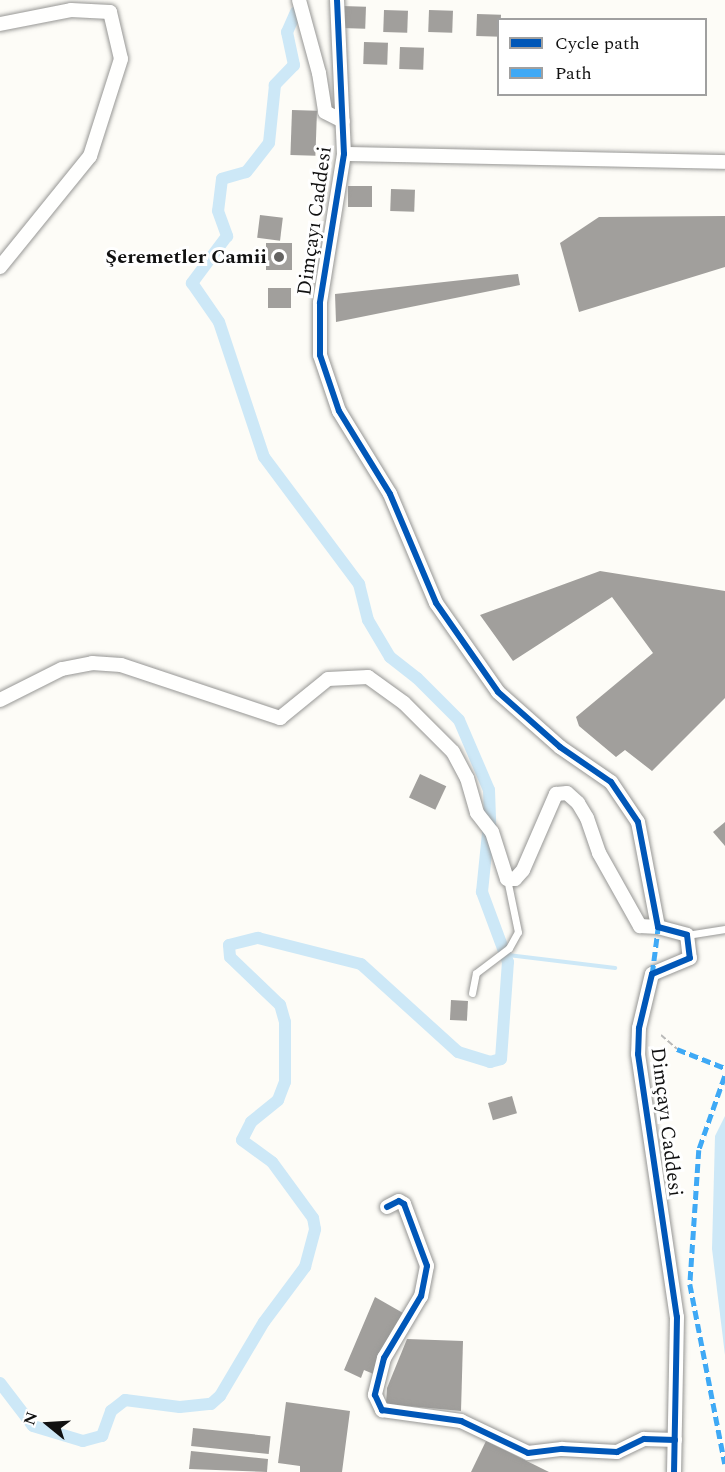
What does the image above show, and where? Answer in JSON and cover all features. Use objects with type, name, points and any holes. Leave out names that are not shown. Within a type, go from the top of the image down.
[{"type":"street","points":[[299,0],[319,73],[324,112],[343,121]]},
{"type":"street","name":"Dimçayı Caddesi","points":[[337,0],[344,154],[320,303],[320,355],[339,411],[390,494],[436,603],[498,692],[560,747],[611,782],[638,822],[658,927]]},
{"type":"street","points":[[0,24],[71,10],[110,12],[121,59],[90,156],[0,267]]},
{"type":"street","points":[[344,154],[725,162]]},
{"type":"street","points":[[0,699],[62,669],[92,663],[111,664],[280,718],[328,679],[368,677],[404,703],[453,752],[467,778],[477,813],[489,829],[507,879],[515,879],[523,870],[556,794],[567,793],[578,803],[599,853],[627,908],[640,926],[658,927],[687,935]]},
{"type":"street","name":"Dimçayı Caddesi","points":[[674,1472],[677,1317],[638,1045],[652,974],[690,958],[687,935]]},
{"type":"street","points":[[387,1206],[399,1201],[404,1204],[427,1266],[421,1296],[384,1358],[375,1395],[382,1410],[461,1421],[528,1453],[562,1449],[617,1452],[644,1439],[675,1440]]},
{"type":"lane","points":[[472,993],[476,973],[509,948],[518,932],[507,879]]},
{"type":"lane","points":[[687,935],[725,929]]},
{"type":"path","points":[[661,1035],[677,1049]]},
{"type":"water","points":[[725,1116],[725,1355],[712,1249],[715,1136]]},
{"type":"building","points":[[342,6],[366,7],[365,29],[341,28]]},
{"type":"building","points":[[384,10],[408,11],[407,33],[383,32]]},
{"type":"building","points":[[429,10],[453,11],[452,33],[428,32]]},
{"type":"building","points":[[477,14],[501,15],[501,18],[497,18],[497,37],[476,36]]},
{"type":"building","points":[[364,42],[388,43],[387,65],[363,64]]},
{"type":"building","points":[[400,47],[424,48],[423,70],[399,69]]},
{"type":"building","points":[[292,110],[317,111],[315,156],[290,155]]},
{"type":"building","points":[[348,186],[372,186],[372,207],[348,207]]},
{"type":"building","points":[[391,189],[415,190],[414,212],[390,211]]},
{"type":"building","points":[[260,215],[283,218],[280,241],[257,238]]},
{"type":"building","points":[[725,216],[725,267],[579,312],[560,243],[599,217]]},
{"type":"building","name":"Şeremetler Camii","points":[[266,243],[292,243],[292,270],[266,270]]},
{"type":"building","points":[[518,274],[520,285],[336,322],[335,294]]},
{"type":"building","points":[[268,288],[291,288],[291,308],[268,308]]},
{"type":"building","points":[[600,571],[725,591],[725,698],[652,771],[625,750],[616,757],[579,726],[576,717],[653,653],[612,597],[513,661],[480,615]]},
{"type":"building","points":[[420,774],[446,786],[435,810],[409,798]]},
{"type":"building","points":[[725,822],[725,846],[713,832]]},
{"type":"building","points":[[451,1000],[468,1001],[467,1021],[450,1020]]},
{"type":"building","points":[[512,1096],[517,1113],[493,1120],[488,1103]]},
{"type":"building","points":[[375,1297],[403,1313],[376,1375],[364,1370],[361,1378],[344,1370]]},
{"type":"building","points":[[407,1339],[463,1341],[461,1411],[386,1404],[387,1388]]},
{"type":"building","points":[[286,1402],[350,1411],[342,1472],[300,1472],[300,1466],[278,1463]]},
{"type":"building","points":[[193,1428],[271,1436],[269,1454],[191,1446]]},
{"type":"building","points":[[486,1441],[549,1472],[471,1472]]},
{"type":"building","points":[[191,1451],[268,1459],[267,1472],[189,1469]]},
{"type":"waterway","points":[[296,12],[287,32],[294,65],[275,85],[269,143],[246,172],[222,179],[218,211],[227,236],[192,283],[219,322],[264,457],[359,584],[368,620],[390,657],[417,678],[459,720],[489,790],[490,825]]},
{"type":"waterway","points":[[0,1383],[33,1426],[83,1441],[102,1436],[111,1411],[125,1400],[180,1407],[211,1404],[220,1396],[264,1322],[305,1267],[315,1229],[313,1218],[272,1162],[242,1140],[251,1122],[278,1100],[285,1082],[285,1022],[280,1005],[230,957],[229,945],[258,938],[361,964],[458,1052],[490,1062],[501,1059],[508,962],[482,892],[488,833]]},
{"type":"waterway","points":[[508,955],[615,968]]},
{"type":"marked path","points":[[652,974],[658,927]]},
{"type":"marked path","points":[[677,1049],[725,1068]]},
{"type":"marked path","points":[[725,1076],[699,1150],[690,1284],[725,1464]]},
{"type":"cycle path","points":[[337,0],[344,154],[320,303],[320,355],[339,411],[390,494],[436,603],[498,692],[560,747],[611,782],[638,822],[658,927],[687,935],[690,958],[652,974],[639,1028],[638,1054],[677,1317],[674,1472]]},
{"type":"cycle path","points":[[387,1207],[399,1201],[404,1204],[427,1266],[421,1296],[384,1358],[375,1395],[382,1410],[461,1421],[528,1453],[562,1449],[617,1452],[644,1439],[675,1440]]},
{"type":"place","name":"Şeremetler Camii","points":[[279,257]]}]
